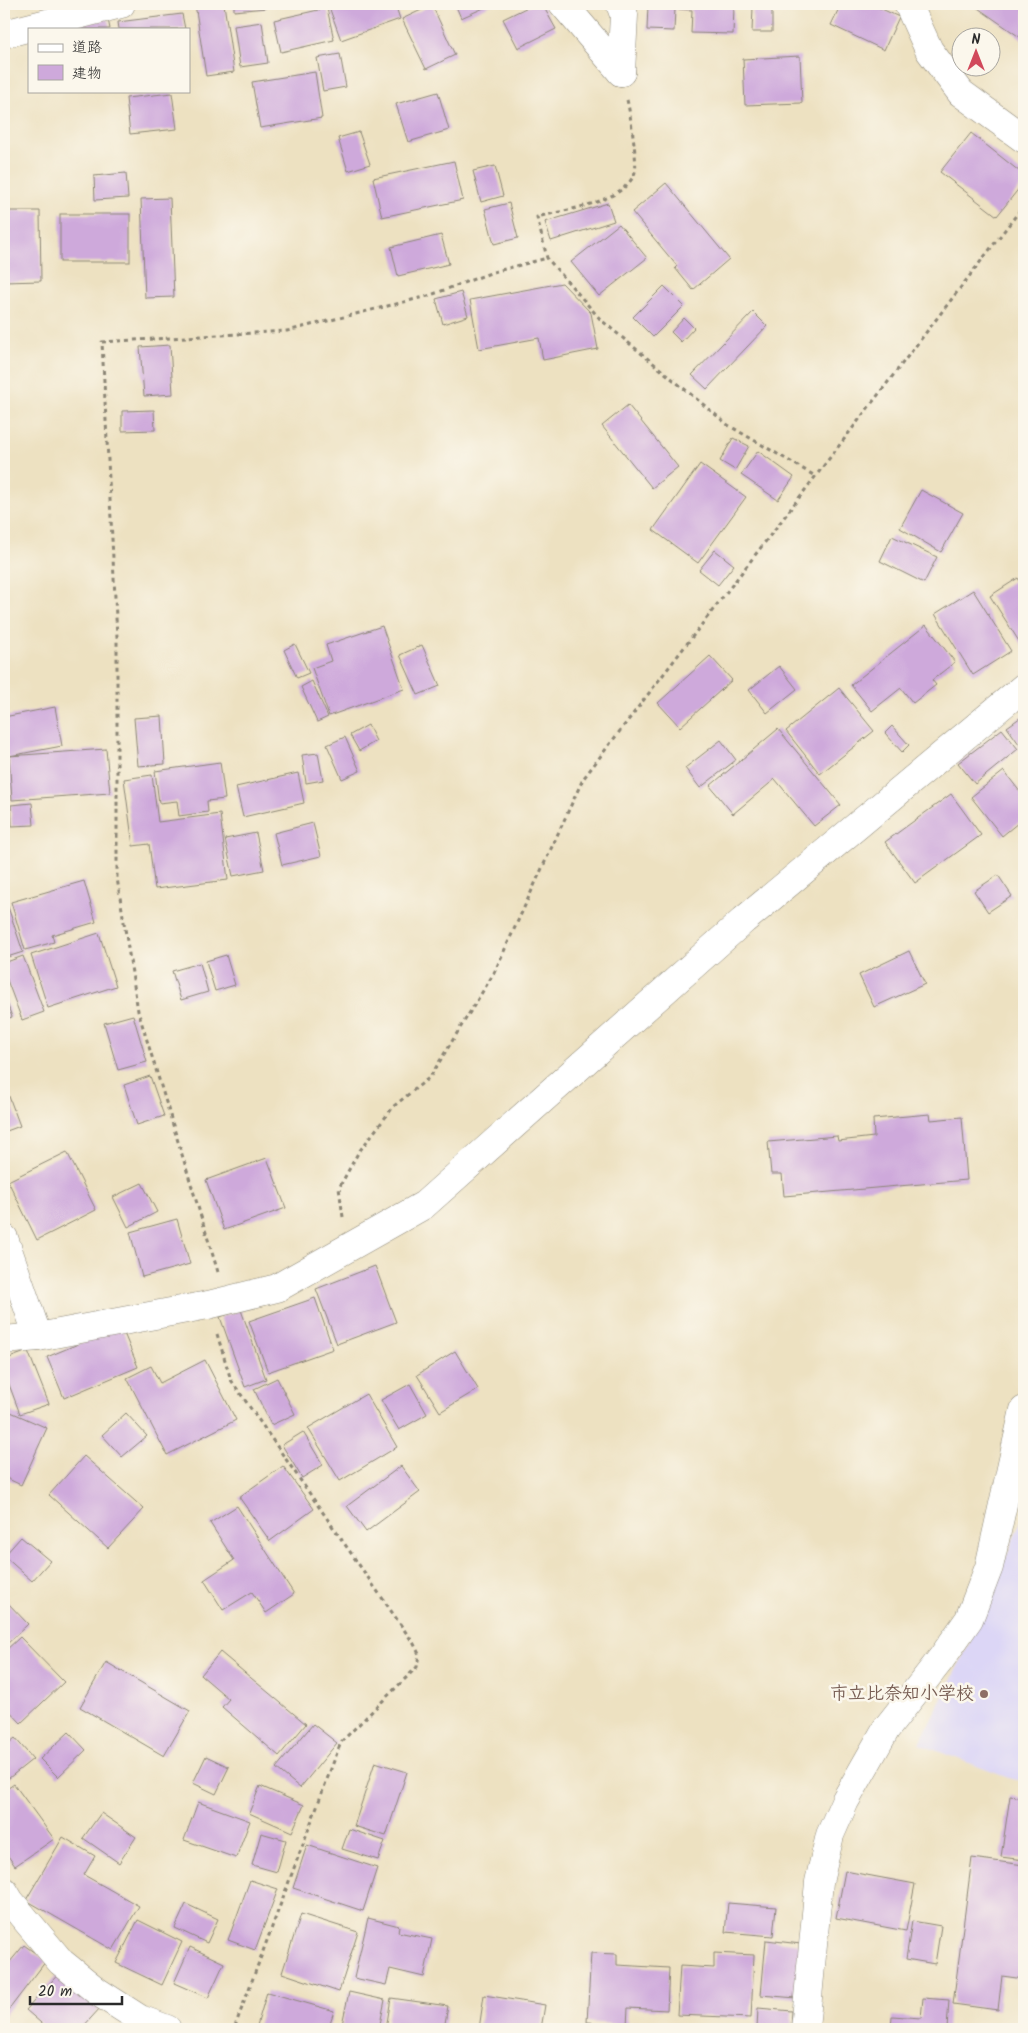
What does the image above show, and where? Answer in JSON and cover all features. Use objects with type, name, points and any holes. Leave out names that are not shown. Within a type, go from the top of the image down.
[{"type":"street","points":[[4,34],[121,4]]},
{"type":"street","points":[[563,4],[621,72]]},
{"type":"street","points":[[620,4],[624,15],[621,72]]},
{"type":"street","points":[[908,4],[930,50],[961,92],[1024,139]]},
{"type":"street","points":[[4,1340],[38,1336],[217,1302],[277,1288],[424,1205],[744,920],[1024,686]]},
{"type":"street","points":[[4,1238],[38,1336]]},
{"type":"street","points":[[805,2029],[820,1882],[830,1835],[846,1801],[886,1729],[969,1619],[989,1567],[1024,1410]]},
{"type":"street","points":[[4,1891],[60,1962],[98,1992],[140,2019],[167,2029]]},
{"type":"path","points":[[621,72],[631,115],[635,172],[623,189],[607,199],[537,217],[547,258],[601,320],[728,425],[815,476]]},
{"type":"path","points":[[347,1249],[339,1188],[358,1153],[394,1106],[430,1077],[494,973],[583,780],[1024,205]]},
{"type":"path","points":[[234,2029],[341,1742],[417,1667],[419,1654],[414,1644],[231,1380],[217,1302],[138,1011],[117,878],[117,637],[102,342],[287,331],[428,296],[493,272],[547,258]]},
{"type":"shaded area","name":"市立比奈知小学校","points":[[1024,1514],[1024,1781],[1011,1779],[919,1744],[969,1644]]},
{"type":"building","points":[[195,4],[224,4],[234,72],[206,76]]},
{"type":"building","points":[[234,4],[266,4],[266,8],[234,11]]},
{"type":"building","points":[[328,4],[395,4],[400,19],[341,40]]},
{"type":"building","points":[[455,4],[493,4],[461,18]]},
{"type":"building","points":[[534,4],[542,4],[556,29],[518,48],[503,19]]},
{"type":"building","points":[[648,4],[772,4],[772,32],[752,32],[753,7],[734,7],[733,34],[691,33],[692,10],[675,9],[674,31],[647,30]]},
{"type":"building","points":[[841,4],[871,4],[899,17],[884,50],[831,25]]},
{"type":"building","points":[[972,4],[1024,4],[1024,40]]},
{"type":"building","points":[[432,5],[455,55],[426,69],[402,19]]},
{"type":"building","points":[[327,8],[334,40],[281,52],[274,20]]},
{"type":"building","points":[[182,14],[185,28],[119,28],[118,22]]},
{"type":"building","points":[[108,19],[110,28],[83,28],[82,23]]},
{"type":"building","points":[[262,22],[268,63],[240,67],[234,26]]},
{"type":"building","points":[[340,54],[346,87],[323,91],[317,58]]},
{"type":"building","points":[[800,56],[802,103],[745,105],[743,59]]},
{"type":"building","points":[[315,72],[322,118],[260,128],[252,82]]},
{"type":"building","points":[[438,92],[449,130],[408,142],[396,104]]},
{"type":"building","points":[[172,93],[177,129],[130,134],[126,98]]},
{"type":"building","points":[[359,132],[370,164],[348,171],[338,138]]},
{"type":"building","points":[[971,133],[1024,175],[1024,182],[997,216],[940,172]]},
{"type":"building","points":[[454,161],[463,200],[382,217],[373,178]]},
{"type":"building","points":[[495,166],[503,196],[481,202],[473,171]]},
{"type":"building","points":[[126,173],[128,198],[95,200],[94,176]]},
{"type":"building","points":[[666,183],[729,259],[693,290],[675,268],[677,266],[632,212]]},
{"type":"building","points":[[170,198],[174,297],[145,298],[141,199]]},
{"type":"building","points":[[509,203],[518,238],[494,244],[485,209]]},
{"type":"building","points":[[608,203],[614,221],[551,241],[545,222]]},
{"type":"building","points":[[4,211],[40,211],[41,281],[4,282]]},
{"type":"building","points":[[60,214],[130,214],[130,262],[60,262]]},
{"type":"building","points":[[619,224],[647,258],[599,296],[571,262]]},
{"type":"building","points":[[441,235],[449,264],[398,276],[391,247]]},
{"type":"building","points":[[562,283],[591,313],[598,349],[543,360],[539,338],[479,349],[470,300]]},
{"type":"building","points":[[664,286],[684,306],[653,337],[633,317]]},
{"type":"building","points":[[461,292],[468,316],[443,324],[436,299]]},
{"type":"building","points":[[753,312],[767,326],[707,389],[692,375]]},
{"type":"building","points":[[684,318],[694,328],[681,342],[671,332]]},
{"type":"building","points":[[170,345],[173,394],[144,396],[140,347]]},
{"type":"building","points":[[628,405],[678,467],[652,488],[602,426]]},
{"type":"building","points":[[154,410],[155,430],[122,431],[122,411]]},
{"type":"building","points":[[733,438],[749,446],[735,470],[720,461]]},
{"type":"building","points":[[758,451],[794,477],[778,500],[741,475]]},
{"type":"building","points":[[700,464],[746,497],[698,563],[653,530]]},
{"type":"building","points":[[921,490],[963,513],[941,552],[900,528]]},
{"type":"building","points":[[892,536],[937,557],[924,583],[880,561]]},
{"type":"building","points":[[715,550],[734,565],[718,585],[699,570]]},
{"type":"building","points":[[1018,578],[1024,588],[1024,649],[990,596]]},
{"type":"building","points":[[973,590],[1011,651],[973,675],[935,614]]},
{"type":"building","points":[[926,625],[955,662],[932,680],[936,685],[913,703],[901,688],[872,711],[851,685]]},
{"type":"building","points":[[382,626],[404,689],[329,716],[312,668],[331,661],[326,645]]},
{"type":"building","points":[[295,644],[309,673],[297,678],[284,650]]},
{"type":"building","points":[[422,645],[440,686],[418,695],[400,655]]},
{"type":"building","points":[[710,656],[732,680],[680,727],[658,703]]},
{"type":"building","points":[[779,666],[797,689],[767,713],[749,690]]},
{"type":"building","points":[[312,681],[328,717],[317,722],[301,687]]},
{"type":"building","points":[[839,688],[874,731],[820,774],[786,731]]},
{"type":"building","points":[[55,707],[62,746],[4,757],[4,717]]},
{"type":"building","points":[[1024,715],[1024,751],[1007,727]]},
{"type":"building","points":[[162,716],[165,764],[138,766],[134,718]]},
{"type":"building","points":[[368,725],[376,741],[359,751],[350,735]]},
{"type":"building","points":[[892,726],[909,745],[902,752],[885,733]]},
{"type":"building","points":[[778,729],[841,805],[814,826],[775,779],[733,814],[710,786]]},
{"type":"building","points":[[1002,729],[1018,749],[975,784],[958,763]]},
{"type":"building","points":[[345,737],[360,771],[342,779],[327,745]]},
{"type":"building","points":[[721,740],[736,760],[700,788],[685,768]]},
{"type":"building","points":[[106,749],[110,793],[12,800],[9,756]]},
{"type":"building","points":[[318,753],[323,780],[306,783],[302,755]]},
{"type":"building","points":[[220,762],[225,799],[207,801],[208,812],[179,816],[177,801],[159,803],[155,771]]},
{"type":"building","points":[[1004,771],[1024,797],[1024,818],[1002,836],[971,797]]},
{"type":"building","points":[[298,773],[304,803],[243,817],[236,787]]},
{"type":"building","points":[[152,775],[158,822],[220,814],[228,880],[155,889],[149,844],[133,846],[124,779]]},
{"type":"building","points":[[951,794],[981,835],[915,883],[885,842]]},
{"type":"building","points":[[32,803],[34,825],[12,826],[11,805]]},
{"type":"building","points":[[313,823],[321,856],[282,865],[274,833]]},
{"type":"building","points":[[256,833],[264,870],[233,876],[225,839]]},
{"type":"building","points":[[998,875],[1012,896],[988,912],[974,891]]},
{"type":"building","points":[[84,881],[96,922],[52,935],[54,942],[25,950],[11,902]]},
{"type":"building","points":[[6,901],[23,952],[4,958],[4,902]]},
{"type":"building","points":[[99,933],[116,986],[48,1008],[31,955]]},
{"type":"building","points":[[909,951],[925,984],[874,1007],[859,975]]},
{"type":"building","points":[[226,955],[235,985],[215,991],[206,961]]},
{"type":"building","points":[[23,956],[44,1012],[22,1020],[4,972],[4,963]]},
{"type":"building","points":[[200,963],[208,992],[181,1000],[172,971]]},
{"type":"building","points":[[4,995],[12,1017],[4,1020]]},
{"type":"building","points":[[133,1015],[147,1062],[118,1070],[104,1023]]},
{"type":"building","points":[[150,1076],[164,1116],[137,1125],[124,1085]]},
{"type":"building","points":[[4,1083],[20,1126],[4,1132]]},
{"type":"building","points":[[930,1114],[931,1120],[962,1117],[967,1180],[784,1196],[782,1174],[771,1174],[768,1142],[837,1136],[838,1141],[874,1137],[873,1119]]},
{"type":"building","points":[[67,1152],[96,1210],[37,1240],[8,1181]]},
{"type":"building","points":[[267,1158],[286,1208],[224,1230],[206,1180]]},
{"type":"building","points":[[142,1183],[157,1212],[128,1227],[113,1197]]},
{"type":"building","points":[[177,1219],[190,1264],[142,1277],[130,1232]]},
{"type":"building","points":[[375,1266],[396,1322],[337,1344],[316,1289]]},
{"type":"building","points":[[315,1298],[333,1349],[268,1372],[249,1321]]},
{"type":"building","points":[[241,1310],[266,1379],[245,1387],[220,1317]]},
{"type":"building","points":[[121,1326],[138,1367],[64,1398],[47,1357]]},
{"type":"building","points":[[28,1351],[49,1404],[20,1414],[4,1371],[4,1360]]},
{"type":"building","points":[[455,1351],[478,1389],[440,1412],[417,1375]]},
{"type":"building","points":[[205,1360],[236,1420],[167,1455],[127,1378],[151,1366],[160,1383]]},
{"type":"building","points":[[277,1378],[295,1414],[271,1425],[254,1389]]},
{"type":"building","points":[[410,1384],[427,1414],[399,1430],[381,1400]]},
{"type":"building","points":[[366,1394],[397,1447],[340,1481],[308,1428]]},
{"type":"building","points":[[4,1409],[47,1428],[21,1485],[4,1477]]},
{"type":"building","points":[[126,1413],[147,1436],[122,1457],[102,1435]]},
{"type":"building","points":[[303,1432],[323,1465],[302,1478],[282,1445]]},
{"type":"building","points":[[84,1456],[144,1509],[108,1548],[49,1495]]},
{"type":"building","points":[[283,1466],[314,1509],[270,1541],[239,1497]]},
{"type":"building","points":[[401,1466],[420,1492],[366,1532],[347,1506]]},
{"type":"building","points":[[237,1506],[294,1594],[266,1613],[252,1592],[223,1610],[204,1580],[234,1560],[210,1523]]},
{"type":"building","points":[[21,1537],[50,1561],[32,1581],[4,1556]]},
{"type":"building","points":[[6,1601],[28,1624],[4,1647],[4,1602]]},
{"type":"building","points":[[20,1637],[64,1682],[21,1723],[4,1705],[4,1652]]},
{"type":"building","points":[[220,1652],[306,1724],[279,1756],[222,1707],[229,1699],[201,1675]]},
{"type":"building","points":[[106,1662],[190,1711],[164,1756],[80,1707]]},
{"type":"building","points":[[313,1724],[337,1743],[300,1788],[276,1768]]},
{"type":"building","points":[[69,1732],[86,1750],[58,1777],[40,1759]]},
{"type":"building","points":[[15,1738],[33,1759],[4,1782],[4,1747]]},
{"type":"building","points":[[206,1756],[229,1767],[216,1794],[193,1783]]},
{"type":"building","points":[[375,1762],[407,1772],[386,1836],[354,1826]]},
{"type":"building","points":[[14,1784],[54,1839],[15,1866],[4,1850],[4,1791]]},
{"type":"building","points":[[260,1786],[304,1805],[292,1832],[249,1813]]},
{"type":"building","points":[[1010,1796],[1024,1798],[1024,1860],[1001,1857]]},
{"type":"building","points":[[198,1802],[250,1821],[236,1858],[184,1840]]},
{"type":"building","points":[[101,1813],[136,1837],[119,1863],[83,1838]]},
{"type":"building","points":[[349,1829],[385,1841],[378,1860],[342,1849]]},
{"type":"building","points":[[261,1833],[286,1840],[277,1872],[252,1865]]},
{"type":"building","points":[[63,1837],[95,1856],[84,1875],[139,1906],[113,1950],[26,1900]]},
{"type":"building","points":[[307,1845],[377,1868],[363,1911],[293,1888]]},
{"type":"building","points":[[972,1858],[1024,1865],[1024,1979],[1002,1976],[998,2010],[953,2004]]},
{"type":"building","points":[[845,1871],[915,1884],[906,1931],[836,1918]]},
{"type":"building","points":[[250,1880],[278,1889],[255,1950],[228,1940]]},
{"type":"building","points":[[728,1903],[776,1907],[773,1936],[725,1932]]},
{"type":"building","points":[[186,1904],[218,1919],[207,1943],[175,1928]]},
{"type":"building","points":[[301,1914],[358,1932],[339,1992],[282,1973]]},
{"type":"building","points":[[368,1918],[399,1926],[398,1932],[432,1939],[424,1977],[390,1969],[386,1985],[354,1978]]},
{"type":"building","points":[[138,1920],[182,1942],[162,1985],[116,1963]]},
{"type":"building","points":[[912,1921],[941,1926],[935,1964],[906,1959]]},
{"type":"building","points":[[766,1940],[801,1944],[796,1998],[761,1995]]},
{"type":"building","points":[[24,1945],[46,1961],[4,2016],[4,1969]]},
{"type":"building","points":[[190,1947],[224,1963],[208,1998],[174,1983]]},
{"type":"building","points":[[591,1953],[617,1954],[617,1965],[669,1968],[667,2010],[628,2008],[627,2025],[587,2022]]},
{"type":"building","points":[[714,1953],[754,1955],[751,2018],[677,2015],[680,1966],[714,1968]]},
{"type":"building","points":[[61,1971],[101,2007],[81,2029],[48,2029],[26,2010]]},
{"type":"building","points":[[267,1992],[334,2011],[328,2029],[256,2029]]},
{"type":"building","points":[[349,1992],[385,2000],[379,2029],[341,2029]]},
{"type":"building","points":[[484,1995],[545,2005],[541,2029],[479,2029]]},
{"type":"building","points":[[391,1998],[448,2006],[444,2029],[386,2029]]},
{"type":"building","points":[[923,1998],[949,2000],[947,2029],[891,2029],[892,2016],[921,2018]]},
{"type":"building","points":[[758,2008],[792,2011],[791,2029],[757,2029]]},
{"type":"place","name":"市立比奈知小学校","points":[[984,1694]]}]
